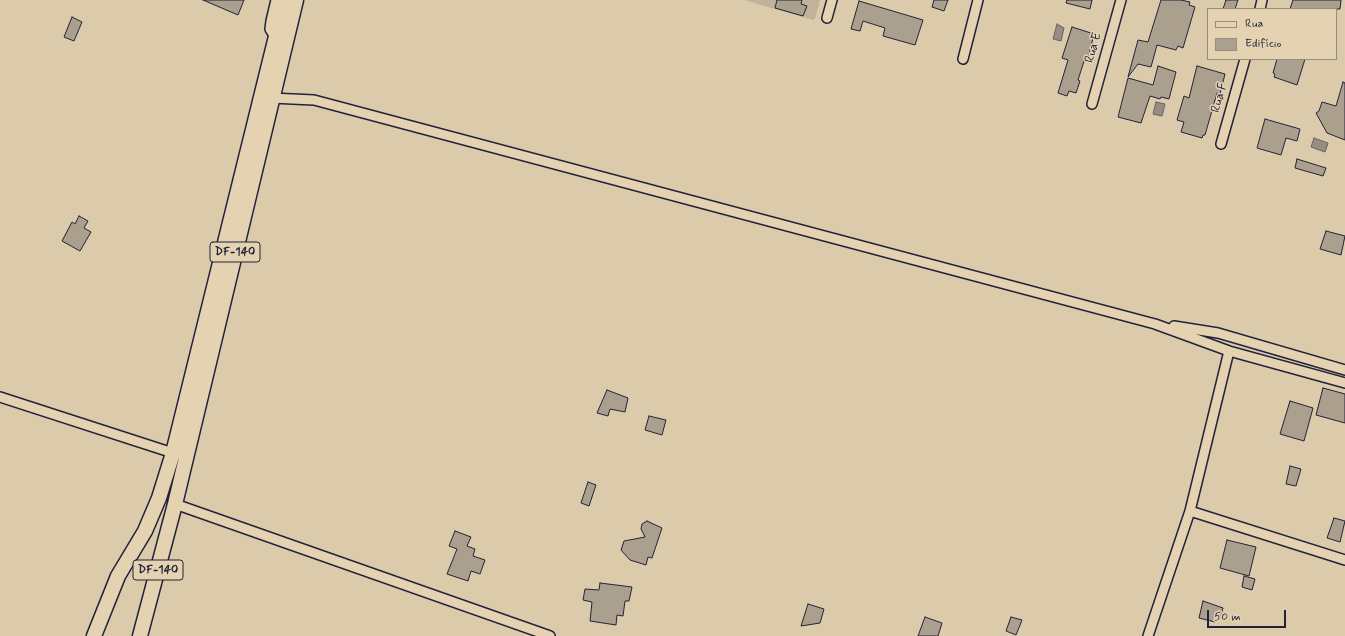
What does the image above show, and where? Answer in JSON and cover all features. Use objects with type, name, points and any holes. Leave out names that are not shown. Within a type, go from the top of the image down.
[{"type":"main road","name":"DF-140","points":[[94,636],[118,576],[145,531],[159,498],[172,453],[274,37],[285,0]]},
{"type":"main road","name":"DF-140","points":[[140,636],[175,504],[271,98],[296,0]]},
{"type":"street","points":[[274,37],[270,30],[276,0]]},
{"type":"street","points":[[826,18],[832,0]]},
{"type":"street","points":[[963,58],[978,0]]},
{"type":"street","name":"Rua E","points":[[1092,104],[1121,0]]},
{"type":"street","name":"Rua F","points":[[1220,144],[1245,60]]},
{"type":"street","points":[[271,98],[314,100],[1154,324],[1229,351],[1345,383]]},
{"type":"street","points":[[1154,324],[1218,332],[1345,370]]},
{"type":"street","points":[[1148,636],[1190,511],[1229,351]]},
{"type":"street","points":[[0,396],[172,453]]},
{"type":"street","points":[[175,504],[550,636]]},
{"type":"street","points":[[1190,511],[1345,560]]},
{"type":"shaded area","points":[[744,0],[820,0],[815,19],[813,20]]},
{"type":"shaded area","points":[[1057,24],[1064,28],[1061,41],[1053,39]]},
{"type":"shaded area","points":[[1156,102],[1165,104],[1162,116],[1153,114]]},
{"type":"shaded area","points":[[1314,138],[1328,143],[1325,152],[1311,147]]},
{"type":"building","points":[[203,0],[244,0],[238,15]]},
{"type":"building","points":[[777,0],[802,0],[801,4],[807,6],[803,16],[775,8]]},
{"type":"building","points":[[934,0],[948,0],[944,11],[932,7]]},
{"type":"building","points":[[1067,0],[1092,0],[1090,9],[1066,3]]},
{"type":"building","points":[[1161,0],[1181,0],[1190,2],[1189,5],[1195,7],[1183,48],[1178,46],[1176,50],[1157,45],[1151,67],[1138,64],[1128,77],[1138,40],[1148,42]]},
{"type":"building","points":[[1226,0],[1238,0],[1235,8],[1223,8]]},
{"type":"building","points":[[1293,0],[1341,0],[1340,9],[1290,8]]},
{"type":"building","points":[[859,1],[923,20],[915,45],[883,36],[885,28],[863,21],[860,31],[851,29]]},
{"type":"building","points":[[72,17],[82,22],[74,41],[64,37]]},
{"type":"building","points":[[1072,27],[1094,34],[1088,59],[1085,58],[1078,80],[1080,81],[1076,93],[1069,91],[1067,96],[1058,93],[1068,60],[1062,58]]},
{"type":"building","points":[[1277,60],[1305,60],[1297,85],[1274,77],[1275,74],[1273,73]]},
{"type":"building","points":[[1158,66],[1176,72],[1169,99],[1161,97],[1160,99],[1150,96],[1141,123],[1118,117],[1128,78],[1153,85]]},
{"type":"building","points":[[1197,66],[1225,74],[1220,94],[1217,93],[1205,135],[1203,135],[1202,138],[1181,132],[1184,122],[1177,120],[1184,96],[1189,98]]},
{"type":"building","points":[[1343,82],[1345,83],[1345,140],[1327,133],[1316,113],[1319,111],[1322,102],[1336,106]]},
{"type":"building","points":[[1265,119],[1300,129],[1297,141],[1286,138],[1281,155],[1257,148]]},
{"type":"building","points":[[1297,159],[1326,168],[1323,176],[1295,168]]},
{"type":"building","points":[[79,216],[88,221],[84,228],[91,232],[80,251],[62,241],[72,222],[75,224]]},
{"type":"building","points":[[1326,231],[1345,236],[1341,255],[1320,249]]},
{"type":"building","points":[[1323,388],[1345,394],[1345,423],[1316,415]]},
{"type":"building","points":[[607,390],[628,398],[625,412],[610,409],[608,416],[597,413]]},
{"type":"building","points":[[1290,401],[1313,408],[1304,441],[1280,434]]},
{"type":"building","points":[[649,416],[666,420],[662,435],[645,430]]},
{"type":"building","points":[[1290,466],[1301,469],[1296,486],[1286,484]]},
{"type":"building","points":[[588,482],[596,485],[589,506],[581,503]]},
{"type":"building","points":[[1334,518],[1345,521],[1340,542],[1327,538]]},
{"type":"building","points":[[647,521],[662,528],[652,558],[648,557],[646,565],[630,560],[621,550],[624,541],[645,537],[641,529],[642,524]]},
{"type":"building","points":[[455,531],[471,537],[467,546],[475,549],[473,556],[485,560],[480,574],[471,571],[468,581],[447,574],[457,549],[449,546]]},
{"type":"building","points":[[1227,540],[1256,547],[1249,576],[1220,568]]},
{"type":"building","points":[[1244,576],[1255,579],[1252,590],[1242,587]]},
{"type":"building","points":[[600,583],[632,587],[629,601],[625,601],[623,616],[617,615],[616,625],[590,621],[592,602],[583,600],[585,589],[599,590]]},
{"type":"building","points":[[1203,601],[1223,608],[1220,619],[1216,618],[1215,622],[1199,618]]},
{"type":"building","points":[[808,604],[824,609],[820,623],[801,626]]},
{"type":"building","points":[[925,617],[942,623],[938,636],[918,636]]},
{"type":"building","points":[[1011,617],[1022,620],[1016,635],[1006,631]]}]
